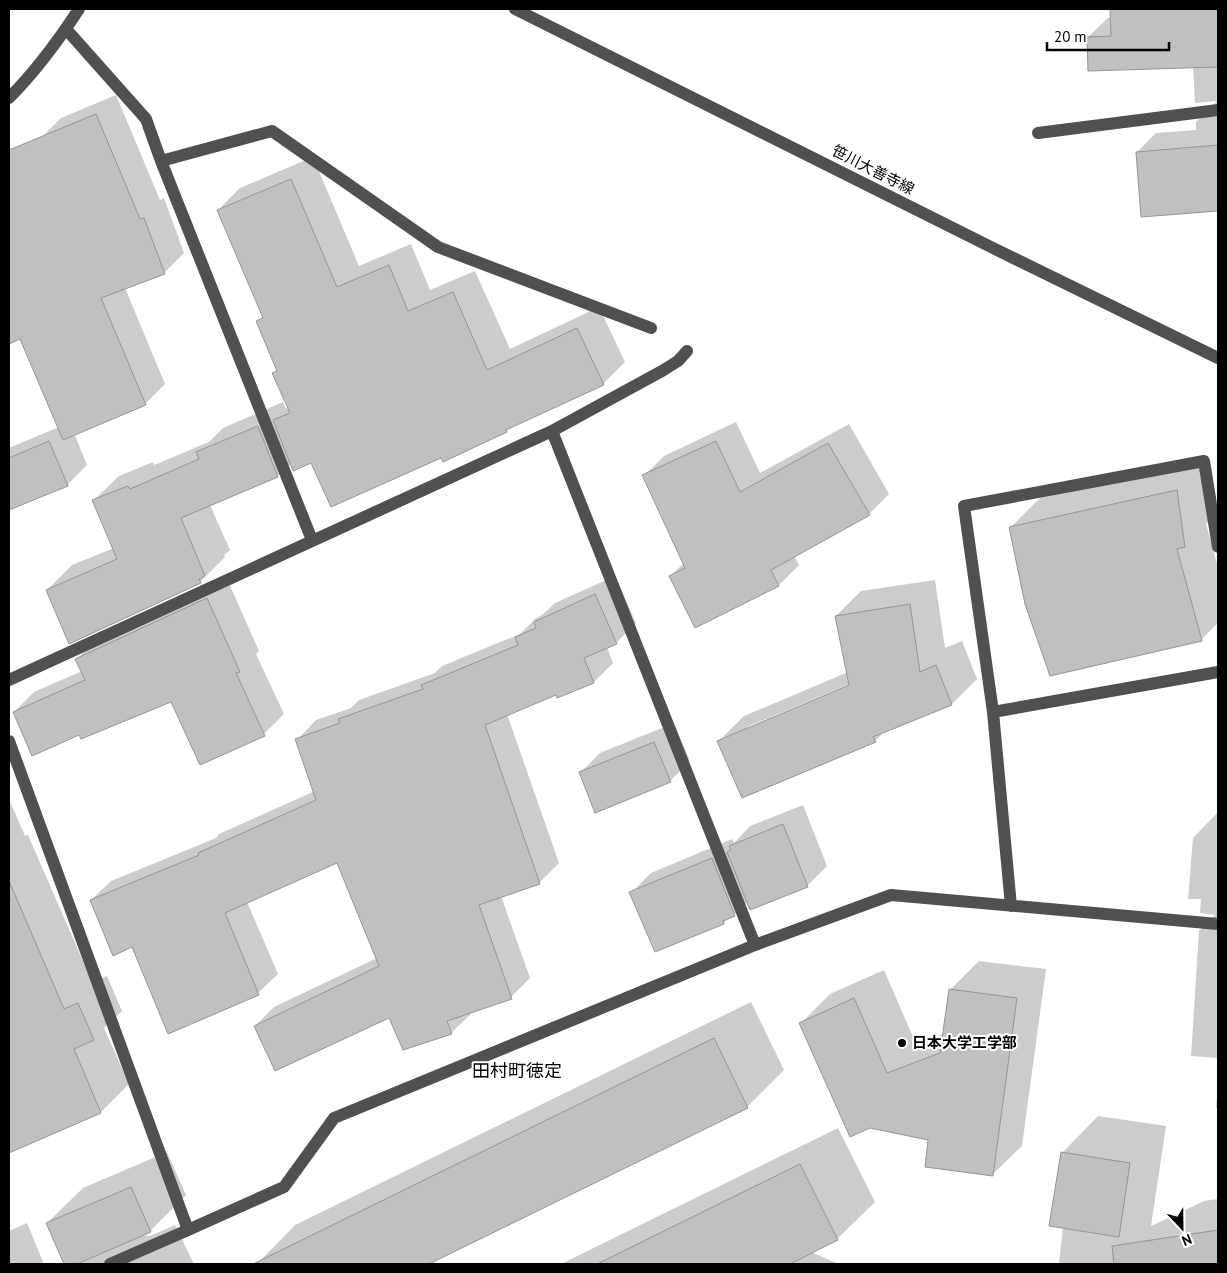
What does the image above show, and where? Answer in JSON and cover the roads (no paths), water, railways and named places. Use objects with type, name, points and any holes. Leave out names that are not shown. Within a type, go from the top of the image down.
[{"type":"street","points":[[9,98],[29,78],[79,9]]},
{"type":"street","name":"笹川大善寺線","points":[[514,9],[1218,358]]},
{"type":"street","points":[[66,29],[146,119],[312,540]]},
{"type":"street","points":[[1038,133],[1218,110]]},
{"type":"street","points":[[161,161],[272,132],[438,247],[651,328]]},
{"type":"street","points":[[9,680],[552,430],[662,371],[678,361],[687,351]]},
{"type":"street","points":[[552,430],[756,945]]},
{"type":"street","points":[[1011,906],[992,712],[964,506],[1204,462],[1218,547]]},
{"type":"street","points":[[992,712],[1218,672]]},
{"type":"street","points":[[9,741],[188,1230]]},
{"type":"street","points":[[110,1264],[284,1187],[334,1118],[756,945],[891,895],[1218,924]]},
{"type":"place","name":"日本大学工学部","points":[[902,1043]]},
{"type":"district","name":"田村町徳定","points":[[517,1071]]}]
